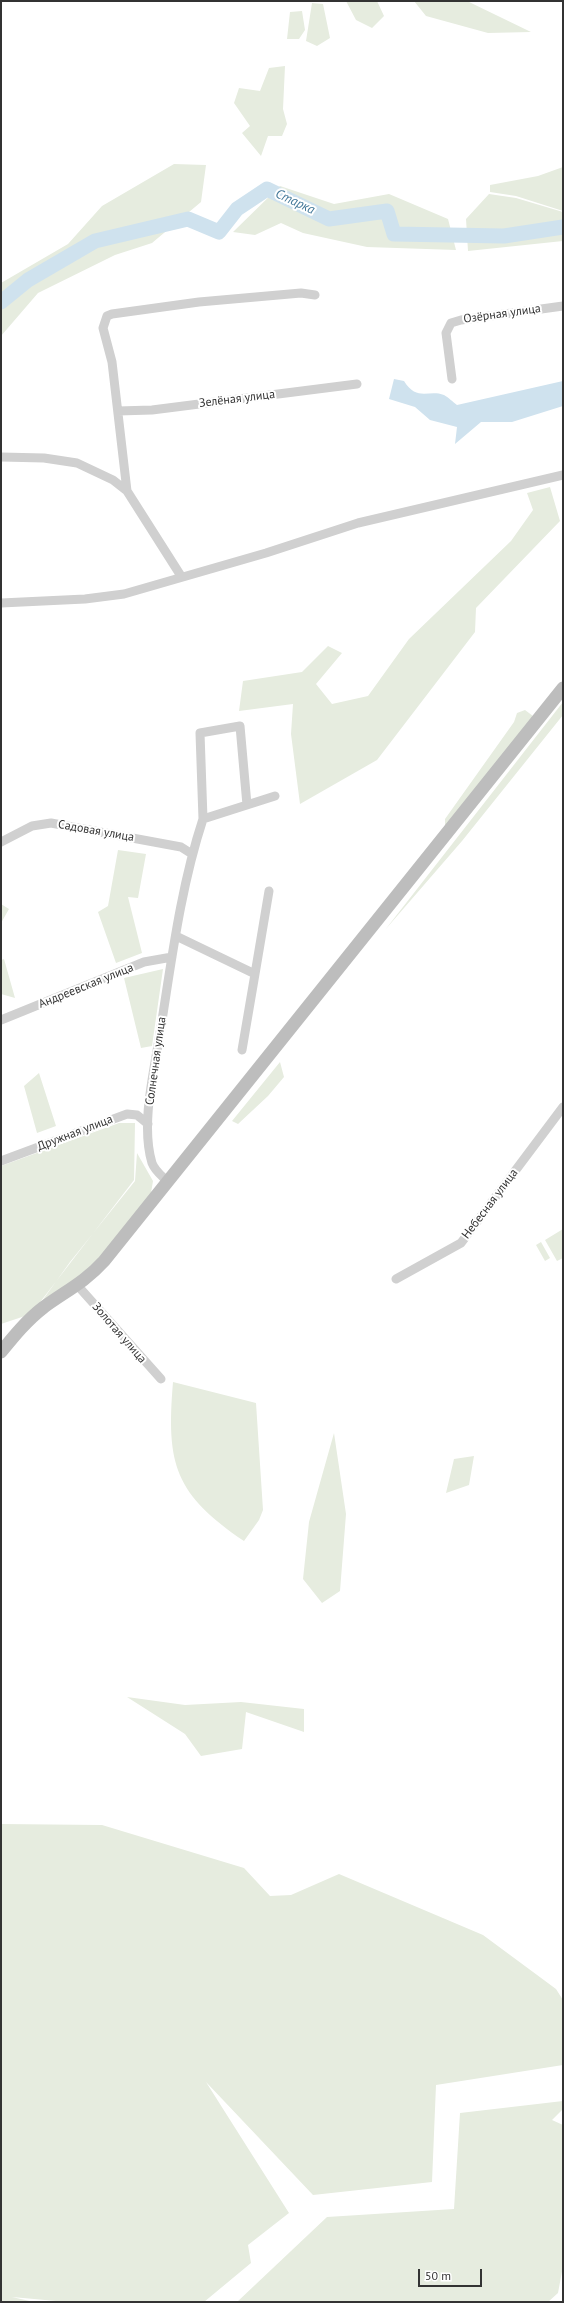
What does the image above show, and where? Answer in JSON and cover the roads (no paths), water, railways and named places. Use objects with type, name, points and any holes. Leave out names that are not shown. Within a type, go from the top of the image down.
[{"type":"street","points":[[127,490],[112,362],[103,328],[107,316],[112,314],[199,302],[301,293],[315,295]]},
{"type":"street","name":"Озёрная улица","points":[[452,379],[446,332],[451,323],[461,320],[563,306]]},
{"type":"street","name":"Зелёная улица","points":[[118,411],[152,410],[357,384]]},
{"type":"street","points":[[1,457],[44,458],[77,463],[96,470],[127,490],[181,576]]},
{"type":"street","points":[[1,602],[85,599],[124,594],[181,576],[266,553],[358,522],[563,475]]},
{"type":"street","points":[[3,1344],[44,1307],[78,1286],[104,1261],[563,688]]},
{"type":"street","name":"Солнечная улица","points":[[167,1182],[156,1171],[152,1163],[148,1124],[150,1095],[176,936],[192,854],[203,819],[200,733],[240,726],[247,805]]},
{"type":"street","points":[[203,819],[275,796]]},
{"type":"street","name":"Садовая улица","points":[[1,842],[32,826],[51,823],[181,848],[192,854]]},
{"type":"street","points":[[242,1050],[269,891]]},
{"type":"street","points":[[176,936],[255,974]]},
{"type":"street","name":"Андреевская улица","points":[[1,1020],[144,962],[172,957]]},
{"type":"street","name":"Небесная улица","points":[[396,1278],[461,1243],[563,1107]]},
{"type":"street","name":"Дружная улица","points":[[1,1161],[127,1114],[137,1115],[148,1124]]},
{"type":"street","name":"Золотая улица","points":[[78,1286],[161,1379]]},
{"type":"water","points":[[394,379],[404,381],[409,387],[418,393],[444,395],[457,405],[563,381],[563,406],[512,422],[481,422],[455,444],[457,427],[430,420],[415,407],[389,399]]},
{"type":"waterway","name":"Старка","points":[[1,302],[28,280],[95,241],[188,219],[219,232],[237,209],[267,189],[329,219],[387,211],[394,234],[504,236],[563,227]]}]
